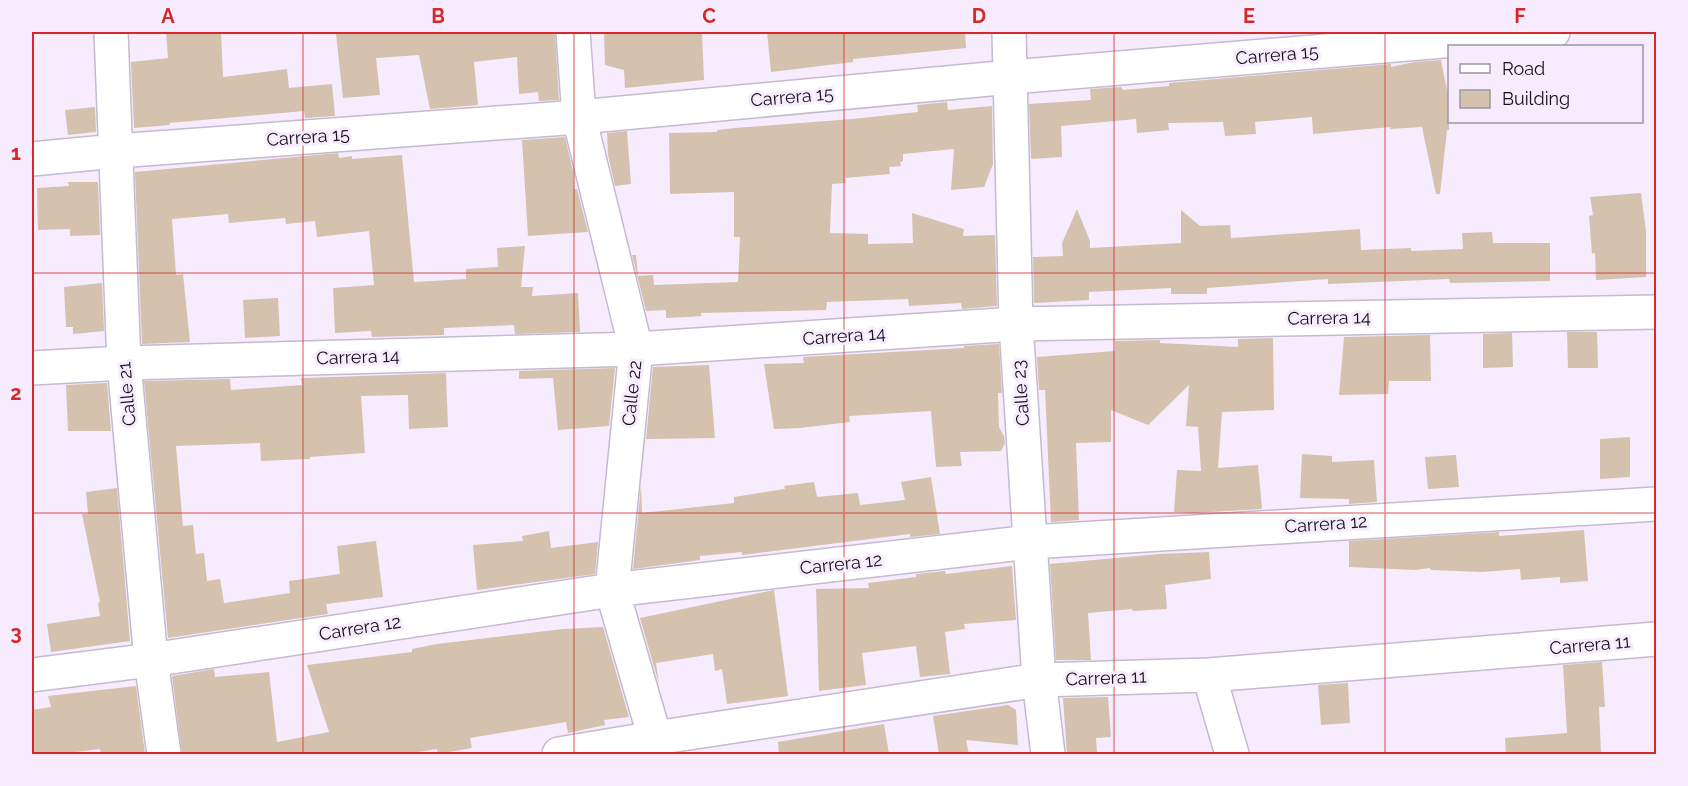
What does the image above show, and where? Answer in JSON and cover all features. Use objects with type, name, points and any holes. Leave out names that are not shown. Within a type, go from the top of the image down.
[{"type":"street","name":"Calle 21","points":[[111,32],[124,363],[151,660],[164,754]]},
{"type":"street","name":"Calle 22","points":[[573,32],[579,117],[636,349],[612,590],[656,746]]},
{"type":"street","name":"Calle 23","points":[[1009,32],[1016,324],[1039,680],[1048,754]]},
{"type":"street","name":"Carrera 15","points":[[32,159],[579,117],[1011,77],[1553,32]]},
{"type":"street","name":"Carrera 14","points":[[32,368],[124,363],[636,349],[1016,324],[1656,312]]},
{"type":"street","name":"Carrera 12","points":[[32,675],[151,660],[612,590],[1030,542],[1656,504]]},
{"type":"street","name":"Carrera 11","points":[[559,754],[656,746],[1039,680],[1209,675],[1656,639]]},
{"type":"street","points":[[1209,675],[1232,754]]},
{"type":"building","points":[[166,32],[221,32],[223,77],[287,69],[289,88],[332,84],[335,116],[305,118],[304,111],[134,128],[131,62],[168,58]]},
{"type":"building","points":[[555,32],[559,100],[539,101],[538,92],[519,94],[517,57],[474,62],[478,105],[430,109],[419,55],[376,58],[380,95],[343,98],[336,34]]},
{"type":"building","points":[[604,32],[702,32],[704,80],[625,88],[624,70],[605,65]]},
{"type":"building","points":[[767,32],[965,32],[966,48],[853,59],[853,62],[771,72]]},
{"type":"building","points":[[1441,60],[1448,95],[1449,130],[1447,130],[1440,194],[1436,194],[1422,127],[1390,129],[1391,127],[1313,134],[1312,117],[1255,122],[1256,134],[1225,136],[1223,122],[1168,123],[1169,130],[1137,133],[1136,119],[1061,126],[1062,157],[1031,159],[1029,104],[1091,100],[1090,89],[1121,87],[1123,90],[1169,86],[1169,83],[1391,64],[1391,67]]},
{"type":"building","points":[[947,102],[948,110],[992,106],[993,164],[984,187],[951,190],[954,149],[903,154],[901,166],[889,167],[890,174],[845,178],[846,183],[832,184],[830,233],[868,234],[868,244],[913,243],[912,213],[964,229],[963,236],[995,235],[997,306],[962,309],[961,303],[909,306],[908,299],[827,302],[826,310],[701,313],[701,316],[688,317],[666,318],[666,310],[646,311],[632,255],[636,255],[638,276],[653,275],[654,285],[738,282],[740,237],[734,237],[734,192],[670,194],[669,133],[717,132],[717,130],[735,128],[918,112],[917,105]]},
{"type":"building","points":[[95,107],[96,132],[68,135],[65,110]]},
{"type":"building","points":[[627,131],[631,184],[615,186],[608,155],[607,133]]},
{"type":"building","points":[[565,137],[573,171],[574,189],[577,189],[588,232],[528,236],[522,140]]},
{"type":"building","points":[[338,153],[339,158],[352,156],[352,159],[402,155],[414,282],[466,279],[466,269],[498,267],[497,248],[525,246],[521,287],[533,287],[532,296],[578,293],[580,332],[515,334],[514,325],[444,328],[444,335],[372,337],[371,331],[335,333],[333,288],[374,285],[369,231],[317,237],[315,221],[286,224],[285,218],[229,223],[228,214],[172,219],[176,275],[183,274],[190,342],[142,344],[135,172]]},
{"type":"building","points":[[68,182],[98,182],[100,235],[70,236],[70,229],[38,230],[37,188],[69,186]]},
{"type":"building","points":[[1641,193],[1646,232],[1646,277],[1596,280],[1595,253],[1592,254],[1589,216],[1593,215],[1590,197]]},
{"type":"building","points":[[1077,209],[1090,241],[1090,248],[1181,243],[1181,210],[1200,226],[1230,225],[1231,238],[1360,229],[1361,250],[1463,249],[1462,233],[1492,232],[1493,243],[1550,243],[1550,281],[1450,283],[1449,279],[1328,284],[1328,279],[1207,288],[1207,294],[1171,294],[1171,288],[1089,292],[1089,300],[1034,303],[1033,257],[1063,256],[1062,243]]},
{"type":"building","points":[[102,283],[104,331],[73,334],[73,327],[66,327],[64,287]]},
{"type":"building","points":[[278,298],[280,336],[245,338],[243,300]]},
{"type":"building","points":[[1567,332],[1597,332],[1598,368],[1568,368]]},
{"type":"building","points":[[1512,333],[1513,367],[1483,368],[1483,334]]},
{"type":"building","points":[[1430,335],[1431,381],[1389,381],[1388,394],[1339,395],[1344,337]]},
{"type":"building","points":[[1273,338],[1274,410],[1222,412],[1218,468],[1258,465],[1262,509],[1174,512],[1177,470],[1201,471],[1198,427],[1186,426],[1189,385],[1148,425],[1111,410],[1111,442],[1076,443],[1079,520],[1051,522],[1045,390],[1039,390],[1037,357],[1115,351],[1115,341],[1160,340],[1160,343],[1238,347],[1238,339]]},
{"type":"building","points":[[999,344],[1002,393],[998,393],[999,427],[1005,443],[1001,451],[960,452],[962,466],[936,467],[931,411],[849,416],[850,422],[774,429],[764,364],[804,363],[803,357]]},
{"type":"building","points":[[709,365],[715,438],[646,439],[653,367]]},
{"type":"building","points":[[615,368],[609,426],[558,430],[553,378],[519,379],[519,371]]},
{"type":"building","points":[[446,373],[448,427],[409,429],[408,395],[361,396],[365,453],[261,461],[260,443],[176,446],[183,526],[193,525],[196,554],[204,553],[207,581],[220,579],[224,603],[290,593],[289,581],[340,574],[337,546],[376,541],[383,597],[326,604],[328,614],[168,638],[144,381],[230,379],[231,390],[302,385],[301,378]]},
{"type":"building","points":[[107,383],[111,431],[68,431],[66,385]]},
{"type":"building","points":[[1630,437],[1630,477],[1600,479],[1600,439]]},
{"type":"building","points":[[1302,454],[1332,456],[1332,462],[1374,460],[1377,502],[1349,504],[1349,499],[1300,498]]},
{"type":"building","points":[[1456,455],[1459,487],[1428,489],[1425,457]]},
{"type":"building","points":[[931,477],[940,534],[910,537],[910,534],[742,555],[742,552],[700,556],[700,560],[633,569],[641,485],[642,513],[734,503],[734,497],[814,482],[817,497],[858,493],[860,505],[905,500],[901,482]]},
{"type":"building","points":[[117,488],[130,641],[51,652],[47,624],[100,616],[98,603],[100,602],[82,514],[88,514],[86,492]]},
{"type":"building","points":[[1584,530],[1588,581],[1560,583],[1560,577],[1521,580],[1520,569],[1482,572],[1431,570],[1430,568],[1415,570],[1349,567],[1349,541],[1499,532],[1499,536]]},
{"type":"building","points":[[549,531],[551,548],[598,542],[595,574],[477,590],[473,545],[523,541],[522,536]]},
{"type":"building","points":[[1209,552],[1211,579],[1165,585],[1167,609],[1088,613],[1091,660],[1056,660],[1050,564]]},
{"type":"building","points":[[1012,566],[1016,620],[964,624],[965,629],[945,632],[950,674],[920,677],[916,646],[862,653],[866,685],[819,691],[816,589],[869,588],[868,583],[916,577],[916,574],[945,571],[946,574]]},
{"type":"building","points":[[774,590],[788,696],[727,704],[722,669],[715,671],[713,654],[656,663],[659,684],[640,618]]},
{"type":"building","points":[[603,627],[629,717],[604,720],[605,725],[568,733],[566,722],[470,738],[472,748],[438,754],[437,749],[406,754],[182,754],[172,676],[214,669],[215,677],[269,672],[277,742],[329,732],[307,665],[412,652],[412,649],[437,644],[563,629]]},
{"type":"building","points":[[1602,662],[1605,707],[1599,707],[1601,754],[1506,754],[1505,738],[1567,733],[1563,665]]},
{"type":"building","points":[[1348,683],[1350,723],[1321,725],[1318,685]]},
{"type":"building","points":[[136,686],[145,754],[101,754],[100,749],[60,754],[32,754],[32,710],[51,707],[48,696]]},
{"type":"building","points":[[1108,697],[1111,737],[1096,738],[1097,752],[1067,754],[1063,698]]},
{"type":"building","points":[[1008,705],[1016,710],[1018,745],[966,740],[969,754],[939,754],[933,716]]},
{"type":"building","points":[[884,724],[889,754],[779,754],[778,742]]}]
